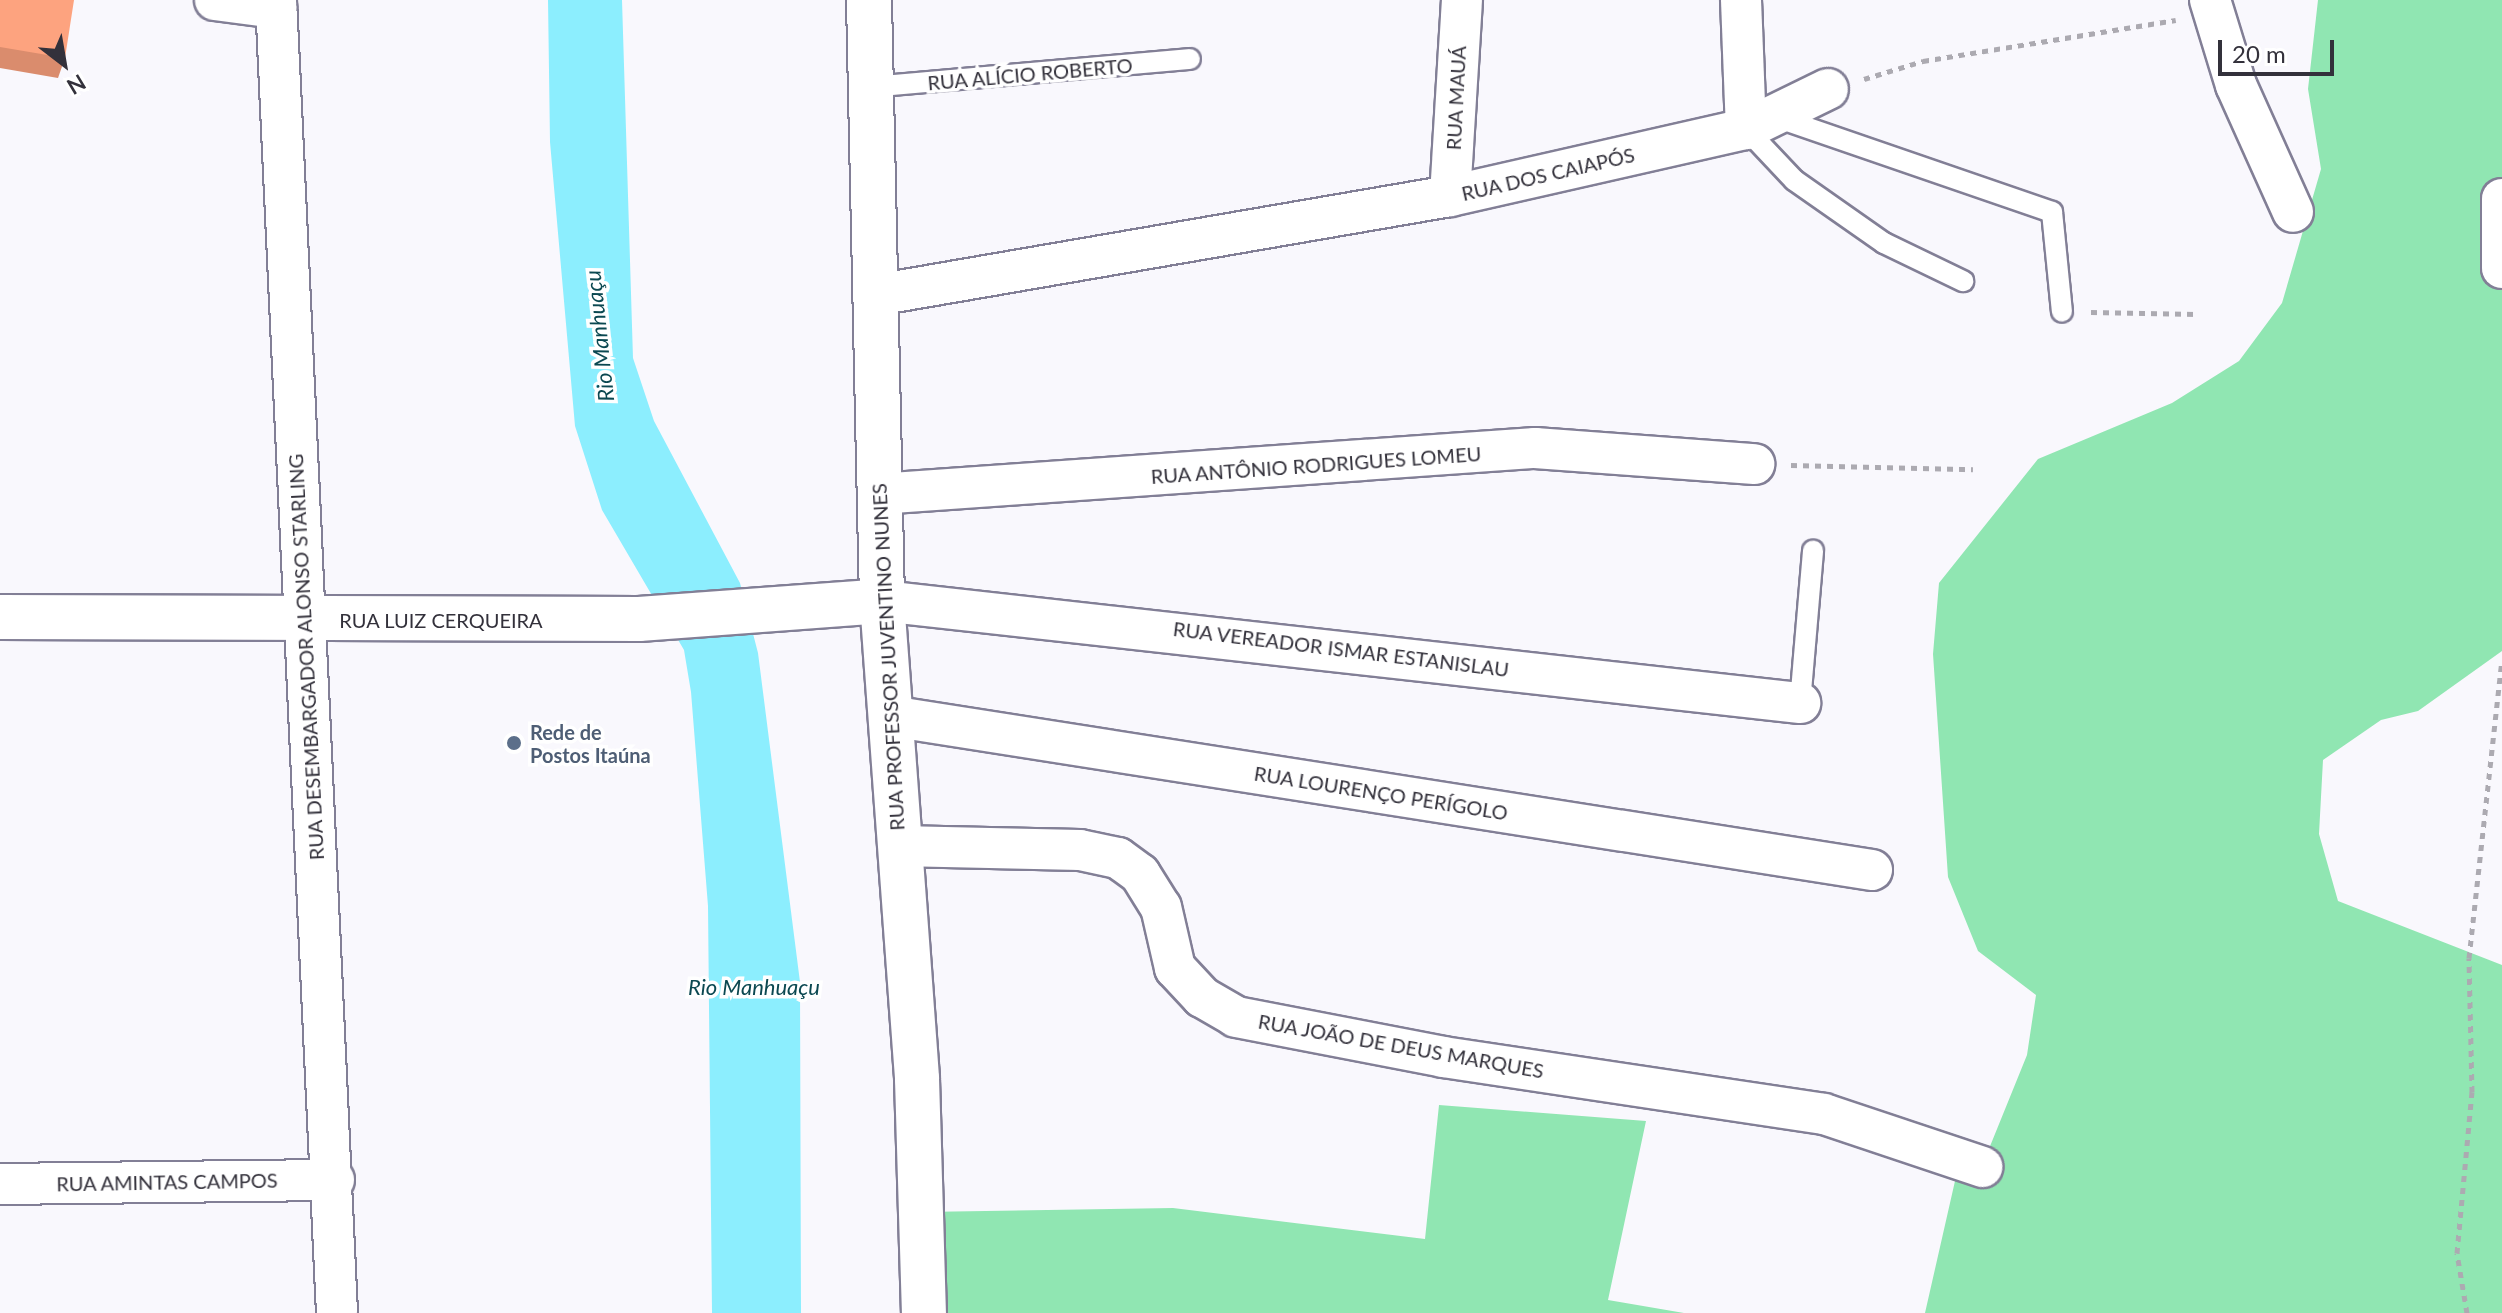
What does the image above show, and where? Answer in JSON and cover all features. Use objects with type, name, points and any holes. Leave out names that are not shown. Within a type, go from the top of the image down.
[{"type":"street","points":[[215,0],[276,4]]},
{"type":"street","name":"RUA PROFESSOR JUVENTINO NUNES","points":[[869,0],[882,601],[917,1079],[924,1313]]},
{"type":"street","name":"RUA MAUÁ","points":[[1450,196],[1462,0]]},
{"type":"street","points":[[1741,0],[1759,122]]},
{"type":"street","name":"RUA DESEMBARGADOR ALONSO STARLING","points":[[276,4],[301,621],[334,1180],[337,1313]]},
{"type":"street","points":[[2209,7],[2293,212]]},
{"type":"street","name":"RUA DOS CAIAPÓS","points":[[876,295],[1450,196],[1759,122],[1828,89]]},
{"type":"street","points":[[2502,199],[2502,268]]},
{"type":"street","name":"RUA ANTÔNIO RODRIGUES LOMEU","points":[[878,494],[1535,448],[1754,464]]},
{"type":"street","name":"RUA LUIZ CERQUEIRA","points":[[0,617],[301,621],[639,619],[882,601]]},
{"type":"street","name":"RUA VEREADOR ISMAR ESTANISLAU","points":[[882,601],[1800,703]]},
{"type":"street","name":"RUA LOURENÇO PERÍGOLO","points":[[890,716],[1872,870]]},
{"type":"street","name":"RUA JOÃO DE DEUS MARQUES","points":[[899,846],[1080,850],[1118,858],[1140,874],[1161,907],[1175,968],[1202,997],[1236,1017],[1428,1055],[1824,1114],[1982,1167]]},
{"type":"street","name":"RUA AMINTAS CAMPOS","points":[[0,1184],[334,1180]]},
{"type":"lane","name":"RUA ALÍCIO ROBERTO","points":[[870,87],[1190,59]]},
{"type":"lane","points":[[1759,122],[1794,180],[1884,243],[1963,281]]},
{"type":"lane","points":[[1759,122],[2052,212],[2062,312]]},
{"type":"lane","points":[[1800,703],[1813,551]]},
{"type":"path","points":[[1828,89],[1923,61],[2209,7]]},
{"type":"path","points":[[2062,312],[2197,314]]},
{"type":"path","points":[[1754,464],[1973,469]]},
{"type":"path","points":[[2467,1313],[2457,1253],[2472,1092],[2469,958],[2502,660]]},
{"type":"green space","points":[[2318,0],[2502,0],[2502,651],[2418,711],[2381,720],[2323,760],[2319,834],[2338,901],[2502,965],[2502,1313],[1925,1313],[1960,1159],[1982,1166],[2027,1055],[2036,995],[1978,951],[1948,877],[1933,654],[1939,583],[2038,459],[2172,403],[2239,361],[2282,303],[2321,169],[2308,89]]},
{"type":"green space","points":[[1439,1105],[1646,1121],[1608,1300],[1684,1313],[924,1313],[921,1212],[1173,1208],[1425,1239]]},
{"type":"water","name":"Rio Manhuaçu","points":[[548,0],[622,0],[633,358],[654,421],[740,583],[758,653],[800,982],[801,1313],[712,1313],[708,906],[691,692],[684,650],[602,510],[575,426],[550,142]]},
{"type":"building","points":[[0,0],[74,0],[65,58],[0,47]]},
{"type":"place","name":"Rede de Postos Itaúna","points":[[514,743]]}]
